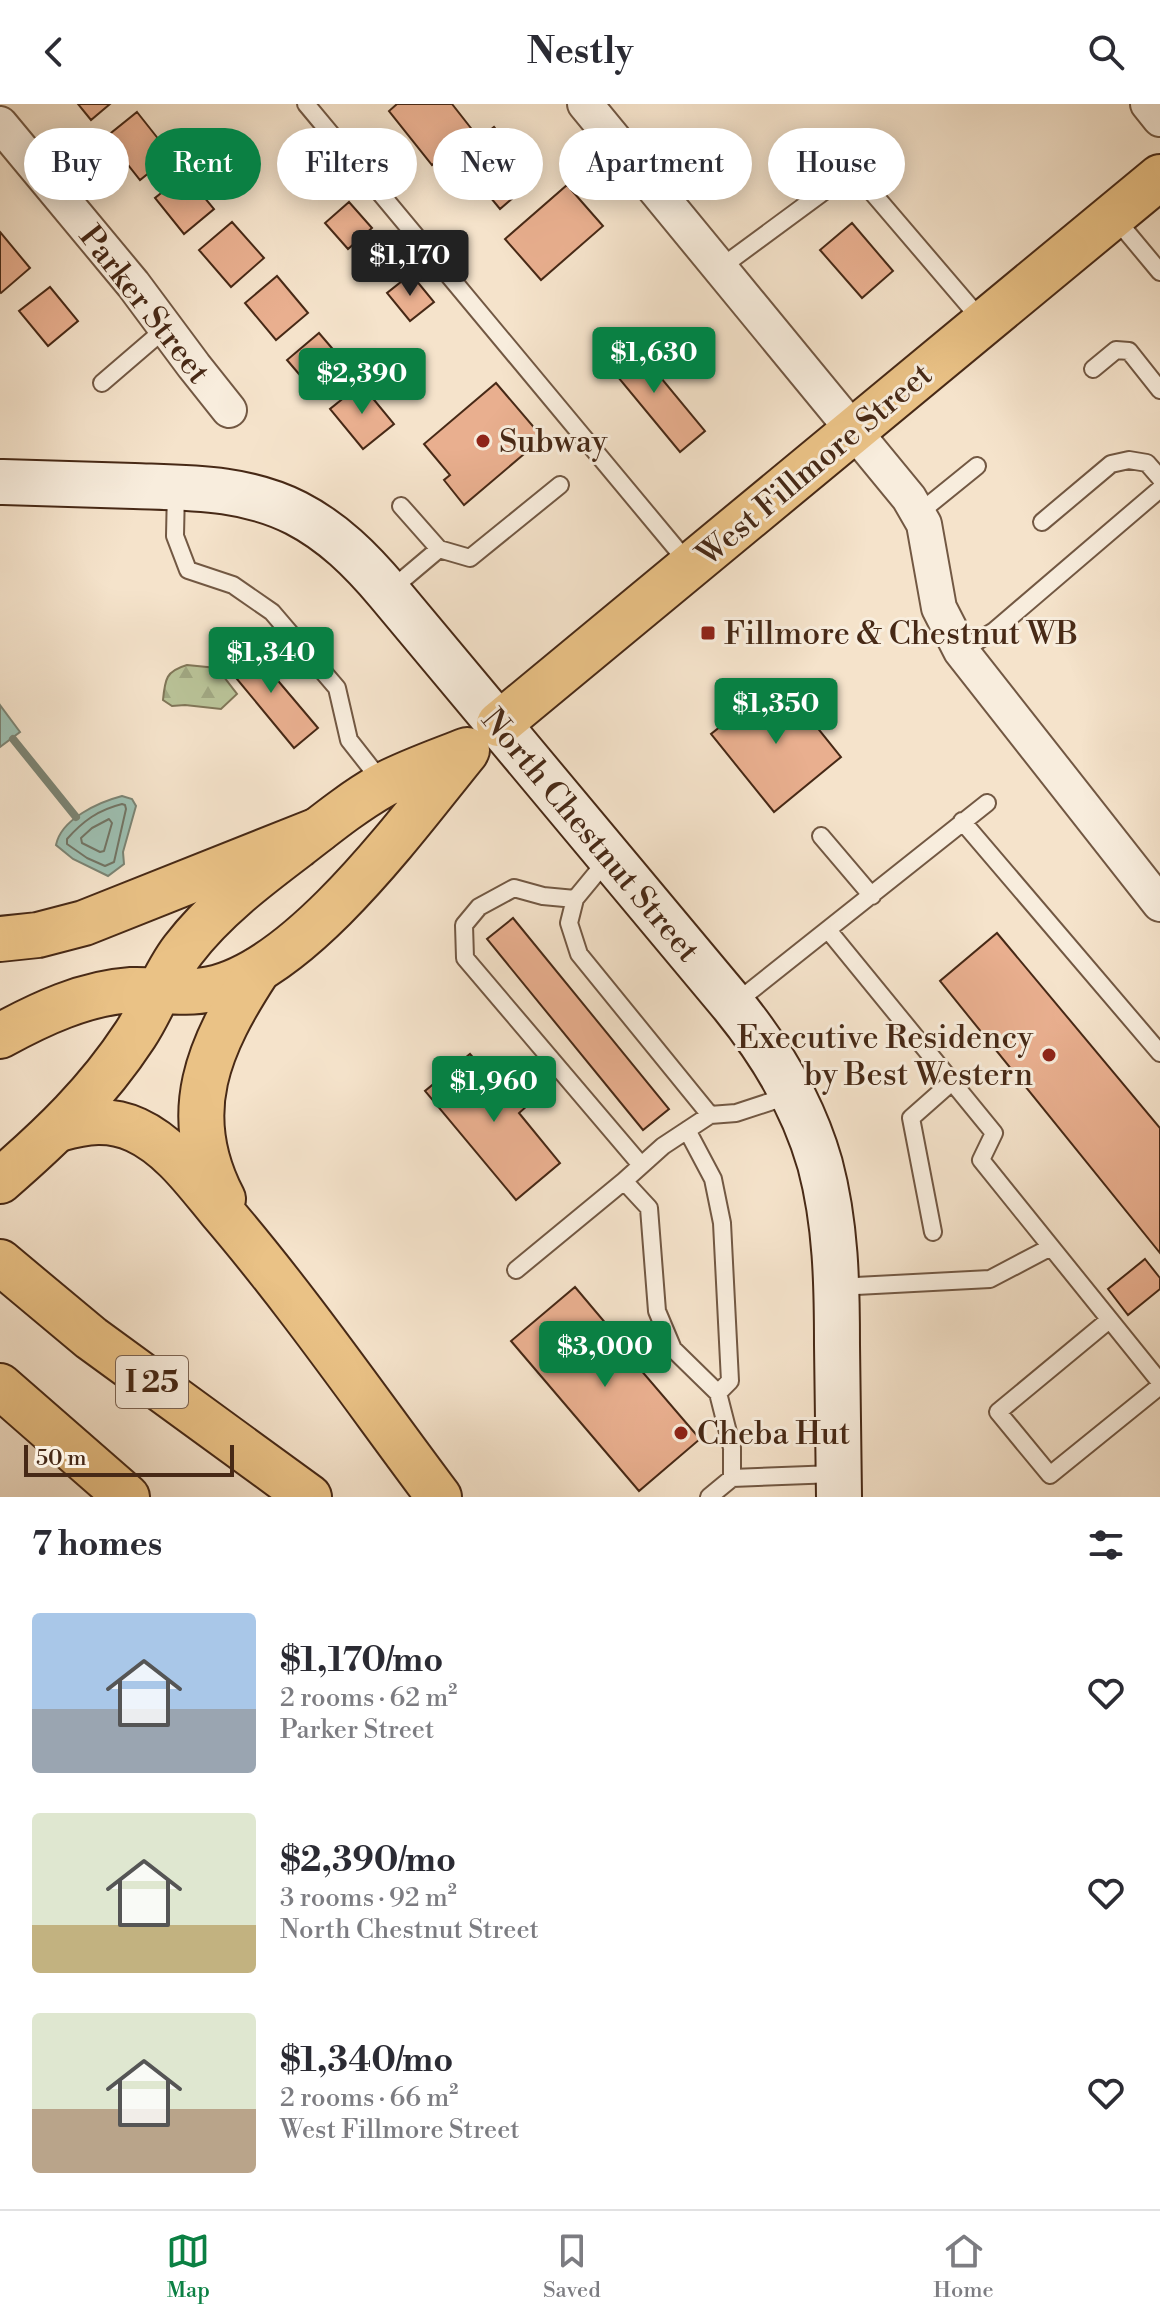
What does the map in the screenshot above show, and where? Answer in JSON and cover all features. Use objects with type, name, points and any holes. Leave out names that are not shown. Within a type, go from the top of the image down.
[{"type":"main road","name":"West Fillmore Street","points":[[0,1036],[89,997],[121,991],[211,989],[258,970],[305,933],[358,882],[483,737],[1160,177]]},
{"type":"main road","name":"North Chestnut Street","points":[[0,482],[240,493],[294,512],[357,557],[388,592],[483,737],[610,857],[766,1048],[793,1095],[814,1147],[832,1219],[837,1287],[839,1485]]},
{"type":"main road","name":"West Fillmore Street","points":[[0,1181],[48,1139],[91,1095],[150,1011],[176,960],[203,927],[264,872],[385,784],[483,737]]},
{"type":"main road","points":[[0,939],[38,935],[84,923],[318,830]]},
{"type":"main road","points":[[248,1243],[211,1176],[201,1123],[210,1058],[228,1018],[258,970]]},
{"type":"main road","points":[[48,1139],[78,1123],[109,1121],[146,1135],[182,1166],[248,1243],[439,1497]]},
{"type":"main road","name":"I 25","points":[[0,1262],[91,1338],[309,1497]]},
{"type":"main road","points":[[0,1386],[127,1497]]},
{"type":"street","points":[[585,104],[919,513],[927,535],[939,608],[961,651],[1160,904]]},
{"type":"street","points":[[1148,104],[1160,119]]},
{"type":"street","name":"Parker Street","points":[[0,124],[133,284],[229,410]]},
{"type":"lane","points":[[306,104],[691,567]]},
{"type":"lane","points":[[720,268],[853,170],[984,323]]},
{"type":"lane","points":[[1113,216],[1160,272]]},
{"type":"lane","points":[[102,383],[166,328]]},
{"type":"lane","points":[[1093,369],[1116,350],[1129,351],[1160,390]]},
{"type":"lane","points":[[1042,522],[1111,464],[1120,460],[1147,463],[1160,478]]},
{"type":"lane","points":[[919,513],[977,466]]},
{"type":"lane","points":[[401,506],[439,549],[470,558],[560,485]]},
{"type":"lane","points":[[176,488],[175,536],[188,570],[233,585],[272,612],[337,688],[349,740],[385,784]]},
{"type":"lane","points":[[961,651],[994,631],[1160,489]]},
{"type":"lane","points":[[388,592],[439,549]]},
{"type":"lane","points":[[733,1005],[987,803]]},
{"type":"lane","points":[[962,821],[1160,1053]]},
{"type":"lane","points":[[821,836],[872,896]]},
{"type":"lane","points":[[610,857],[575,899],[569,923],[579,954],[710,1115]]},
{"type":"lane","points":[[575,899],[543,896],[514,888],[479,907],[464,925],[465,958],[641,1165]]},
{"type":"lane","points":[[828,930],[994,1133],[981,1160],[1051,1247],[1160,1384],[1050,1475],[998,1412],[1109,1320]]},
{"type":"lane","points":[[933,1232],[911,1118],[953,1081]]},
{"type":"lane","points":[[516,1270],[663,1146],[710,1115],[736,1113],[793,1095]]},
{"type":"lane","points":[[687,1130],[713,1179],[722,1223],[730,1381],[718,1393]]},
{"type":"lane","points":[[624,1181],[649,1208],[657,1311],[673,1349],[718,1393],[732,1448],[735,1497]]},
{"type":"lane","points":[[837,1287],[990,1279],[1051,1247]]},
{"type":"lane","points":[[709,1497],[732,1478],[839,1485]]},
{"type":"green space","points":[[187,665],[217,668],[237,694],[221,709],[172,706],[163,700],[166,681],[171,673]]},
{"type":"water","points":[[0,705],[20,732],[0,747]]},
{"type":"water","points":[[122,796],[132,799],[136,806],[123,852],[124,864],[108,876],[73,859],[56,845],[65,827],[82,813]]},
{"type":"building","points":[[78,104],[110,104],[91,120]]},
{"type":"building","points":[[397,104],[452,104],[471,128],[433,128],[432,165],[417,146],[417,128],[403,128],[389,111]]},
{"type":"building","points":[[137,112],[150,128],[145,128],[145,176],[140,180],[129,166],[129,128],[117,128]]},
{"type":"building","points":[[559,192],[559,200],[580,200],[603,226],[541,280],[505,239]]},
{"type":"building","points":[[157,200],[207,200],[214,209],[184,234]]},
{"type":"building","points":[[493,200],[510,200],[500,209]]},
{"type":"building","points":[[349,202],[372,228],[348,249],[325,223]]},
{"type":"building","points":[[232,222],[264,258],[231,287],[199,250]]},
{"type":"building","points":[[852,223],[893,271],[862,298],[820,250]]},
{"type":"building","points":[[0,232],[30,268],[1,293],[0,292]]},
{"type":"building","points":[[411,274],[434,302],[410,321],[387,293]]},
{"type":"building","points":[[277,276],[308,313],[276,340],[245,303]]},
{"type":"building","points":[[50,287],[78,321],[48,346],[19,311]]},
{"type":"building","points":[[319,333],[349,368],[317,395],[287,360]]},
{"type":"building","points":[[628,338],[705,431],[680,452],[603,359]]},
{"type":"building","name":"Subway","points":[[496,383],[543,438],[464,505],[444,480],[450,475],[424,444]]},
{"type":"building","points":[[361,384],[394,424],[363,449],[330,409]]},
{"type":"building","points":[[241,637],[318,728],[294,748],[232,673],[240,666],[226,650]]},
{"type":"building","points":[[779,680],[841,757],[774,812],[711,734]]},
{"type":"building","points":[[513,918],[669,1109],[643,1130],[487,939]]},
{"type":"building","name":"Executive Residency by Best Western","points":[[997,933],[1160,1128],[1160,1253],[940,981]]},
{"type":"building","points":[[470,1054],[485,1071],[493,1065],[527,1106],[519,1113],[560,1163],[516,1200],[425,1091]]},
{"type":"building","points":[[1145,1259],[1160,1278],[1160,1289],[1128,1315],[1108,1289]]},
{"type":"building","points":[[575,1287],[624,1345],[621,1347],[700,1439],[639,1491],[511,1341]]},
{"type":"waterway","points":[[13,739],[76,817]]},
{"type":"place","name":"Subway","points":[[483,441]]},
{"type":"place","name":"Fillmore & Chestnut WB","points":[[708,633]]},
{"type":"place","name":"Executive Residency by Best Western","points":[[1049,1055]]},
{"type":"place","name":"Cheba Hut","points":[[681,1433]]}]
